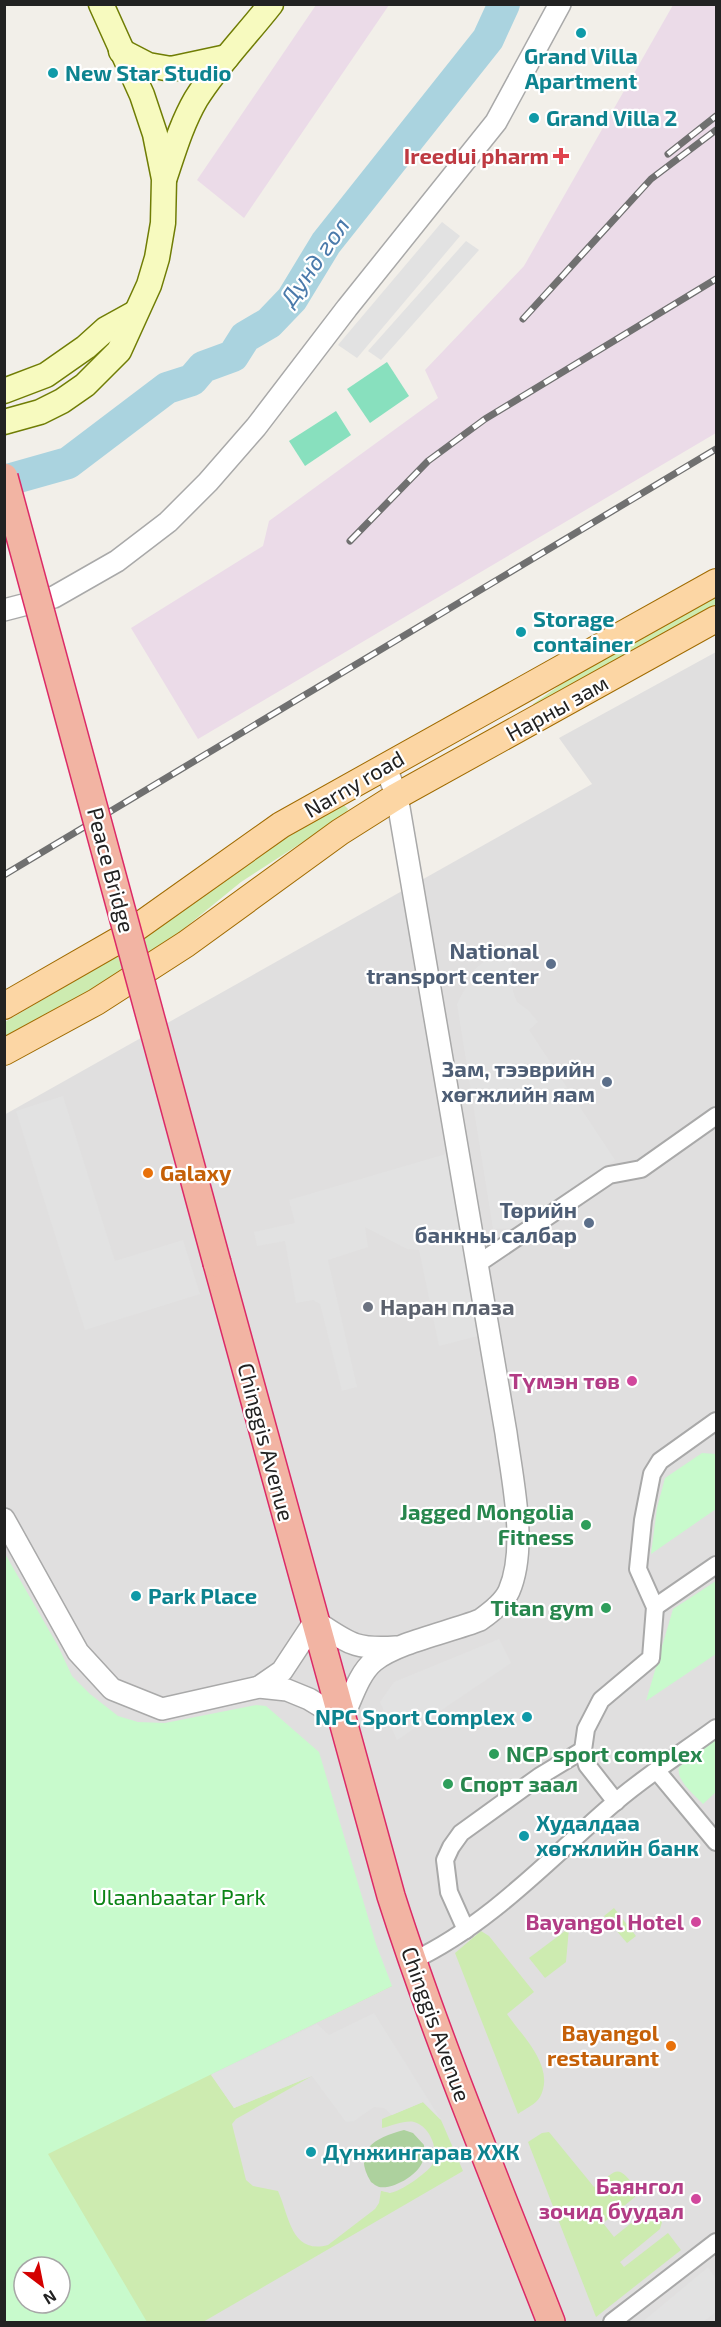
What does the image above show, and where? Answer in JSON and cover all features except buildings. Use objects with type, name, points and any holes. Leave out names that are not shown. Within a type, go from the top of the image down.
[{"type":"highway","name":"Peace Bridge","points":[[4,477],[218,1263]]},
{"type":"highway","name":"Chinggis Avenue","points":[[218,1263],[315,1622],[411,1961],[551,2322]]},
{"type":"main road","points":[[4,422],[40,412],[85,385],[119,351],[149,285],[157,258],[162,223],[164,179],[155,134],[146,104],[102,4]]},
{"type":"main road","points":[[164,179],[180,133],[196,99],[226,57],[271,4]]},
{"type":"main road","points":[[121,51],[148,65],[171,69],[226,57]]},
{"type":"main road","points":[[4,392],[46,375],[86,347],[106,329],[135,313]]},
{"type":"main road","name":"Narny road","points":[[4,1006],[118,940],[281,825],[717,582]]},
{"type":"main road","name":"Нарны зам","points":[[397,796],[717,619]]},
{"type":"main road","name":"Narny road","points":[[4,1052],[96,1002],[186,944],[340,832],[397,796]]},
{"type":"street","points":[[4,610],[54,597],[117,561],[168,522],[208,482],[256,427],[346,308],[496,122],[560,4]]},
{"type":"street","points":[[4,1519],[78,1652],[112,1689],[162,1709],[260,1687],[287,1690],[309,1699],[342,1719],[362,1677],[374,1662],[402,1647],[480,1620],[490,1613],[509,1592],[517,1558],[515,1512],[506,1433],[397,796],[385,766]]},
{"type":"street","points":[[476,1265],[609,1175],[641,1169],[717,1116]]},
{"type":"street","points":[[616,1802],[587,1765],[583,1750],[586,1729],[601,1700],[651,1658],[655,1607],[638,1569],[643,1520],[652,1474],[660,1461],[717,1422]]},
{"type":"street","points":[[655,1607],[717,1565]]},
{"type":"street","points":[[260,1687],[282,1671],[297,1652],[315,1622],[358,1647],[370,1649],[402,1647]]},
{"type":"street","points":[[411,1961],[442,1947],[484,1917],[616,1802],[717,1728]]},
{"type":"street","points":[[466,1930],[449,1892],[445,1860],[451,1846],[461,1833],[540,1776],[583,1750]]},
{"type":"street","points":[[657,1771],[717,1842]]},
{"type":"street","points":[[612,2322],[717,2242]]},
{"type":"shaded area","points":[[316,5],[389,5],[244,218],[197,180]]},
{"type":"shaded area","points":[[673,5],[716,5],[716,433],[198,739],[131,628],[263,546],[269,521],[438,398],[425,370],[524,266]]},
{"type":"shaded area","points":[[442,222],[460,236],[357,358],[338,345]]},
{"type":"shaded area","points":[[466,241],[479,250],[381,360],[368,351]]},
{"type":"shaded area","points":[[716,652],[716,2322],[5,2322],[4,1115],[592,784],[559,738]]},
{"type":"shaded area","points":[[508,943],[516,947],[510,972],[517,1002],[538,1022],[529,1030],[615,1160],[514,1228],[493,1229],[457,1004],[475,969]]},
{"type":"shaded area","points":[[63,1096],[115,1261],[183,1240],[200,1294],[85,1330],[16,1111]]},
{"type":"shaded area","points":[[446,1154],[482,1335],[439,1346],[419,1250],[407,1249],[365,1227],[368,1247],[328,1260],[357,1387],[342,1391],[320,1304],[313,1300],[296,1303],[285,1241],[257,1246],[254,1232],[295,1223],[289,1200]]},
{"type":"shaded area","points":[[499,1639],[511,1663],[397,1740],[380,1702],[394,1682]]},
{"type":"shaded area","points":[[374,2013],[441,2120],[423,2102],[392,2115],[384,2108],[374,2107],[354,2121],[346,2122],[312,2076],[234,2108],[211,2075],[317,2024],[329,2035]]},
{"type":"shaded area","points":[[708,2267],[716,2279],[716,2312],[703,2322],[642,2322]]},
{"type":"green space","points":[[387,362],[409,396],[370,423],[347,389]]},
{"type":"green space","points":[[336,411],[351,435],[305,466],[289,441]]},
{"type":"green space","points":[[716,595],[716,605],[534,706],[533,704],[580,671]]},
{"type":"green space","points":[[344,805],[348,809],[346,814],[241,882],[165,944],[103,985],[5,1041],[5,1022],[95,969],[156,929],[236,868]]},
{"type":"green space","points":[[702,1453],[716,1454],[716,1509],[651,1554],[657,1508],[665,1478]]},
{"type":"green space","name":"Ulaanbaatar Park","points":[[4,1552],[58,1646],[72,1676],[118,1716],[138,1722],[165,1723],[256,1705],[266,1706],[319,1752],[376,1944],[392,1986],[48,2154],[147,2322],[5,2322]]},
{"type":"green space","points":[[716,1581],[716,1654],[646,1701],[673,1609]]},
{"type":"green space","points":[[716,1740],[716,1792],[703,1804],[683,1782],[679,1767]]},
{"type":"green space","points":[[614,1908],[636,1936],[627,1943],[604,1916]]},
{"type":"green space","points":[[569,1928],[566,1962],[545,1978],[529,1958]]},
{"type":"green space","points":[[481,1931],[489,1936],[534,1992],[507,2014],[535,2052],[544,2074],[544,2086],[540,2097],[518,2114],[455,1953]]},
{"type":"green space","points":[[378,1985],[392,1986],[211,2074],[234,2108],[312,2076],[236,2119],[232,2124],[246,2180],[253,2186],[278,2191],[293,2231],[299,2239],[316,2247],[328,2245],[375,2209],[379,2203],[381,2191],[390,2193],[400,2189],[432,2165],[434,2146],[429,2134],[420,2124],[407,2122],[382,2128],[382,2119],[423,2102],[441,2120],[463,2171],[203,2322],[119,2322],[30,2114]]},
{"type":"green space","points":[[404,2130],[413,2133],[424,2145],[421,2165],[405,2180],[391,2186],[378,2187],[371,2182],[366,2171],[365,2154],[375,2142]]},
{"type":"green space","points":[[549,2132],[594,2187],[613,2173],[621,2172],[637,2189],[635,2197],[603,2223],[614,2237],[646,2211],[654,2212],[662,2222],[660,2229],[620,2262],[624,2267],[668,2233],[681,2250],[596,2317],[528,2142],[542,2133]]},
{"type":"waterway","name":"Дунд гол","points":[[4,481],[68,463],[167,388],[192,380],[203,367],[233,356],[245,337],[269,323],[292,299],[326,243],[488,39],[504,4]]},
{"type":"waterway","points":[[16,489],[41,471]]},
{"type":"railway","points":[[668,154],[716,116]]},
{"type":"railway","points":[[523,319],[651,179],[716,130]]},
{"type":"railway","points":[[350,541],[428,461],[485,419],[716,279]]},
{"type":"railway","points":[[4,875],[716,449]]},
{"type":"place","name":"Grand Villa Apartment","points":[[581,33]]},
{"type":"place","name":"New Star Studio","points":[[53,73]]},
{"type":"place","name":"Grand Villa 2","points":[[534,118]]},
{"type":"place","name":"Ireedui pharm","points":[[561,156]]},
{"type":"place","name":"Storage container","points":[[521,632]]},
{"type":"place","name":"National transport center","points":[[551,964]]},
{"type":"place","name":"Зам, тээврийн хөгжлийн яам","points":[[607,1082]]},
{"type":"place","name":"Galaxy","points":[[148,1173]]},
{"type":"place","name":"Төрийн банкны салбар","points":[[589,1223]]},
{"type":"place","name":"Наран плаза","points":[[368,1307]]},
{"type":"place","name":"Түмэн төв","points":[[632,1381]]},
{"type":"place","name":"Jagged Mongolia Fitness","points":[[586,1525]]},
{"type":"place","name":"Park Place","points":[[136,1596]]},
{"type":"place","name":"Titan gym","points":[[606,1608]]},
{"type":"place","name":"NPC Sport Complex","points":[[527,1717]]},
{"type":"place","name":"NCP sport complex","points":[[494,1754]]},
{"type":"place","name":"Спорт заал","points":[[448,1784]]},
{"type":"place","name":"Худалдаа хөгжлийн банк","points":[[524,1836]]},
{"type":"place","name":"Bayangol Hotel","points":[[696,1922]]},
{"type":"place","name":"Bayangol restaurant","points":[[671,2046]]},
{"type":"place","name":"Дүнжингарав ХХК","points":[[311,2152]]},
{"type":"place","name":"Баянгол зочид буудал","points":[[696,2199]]}]
